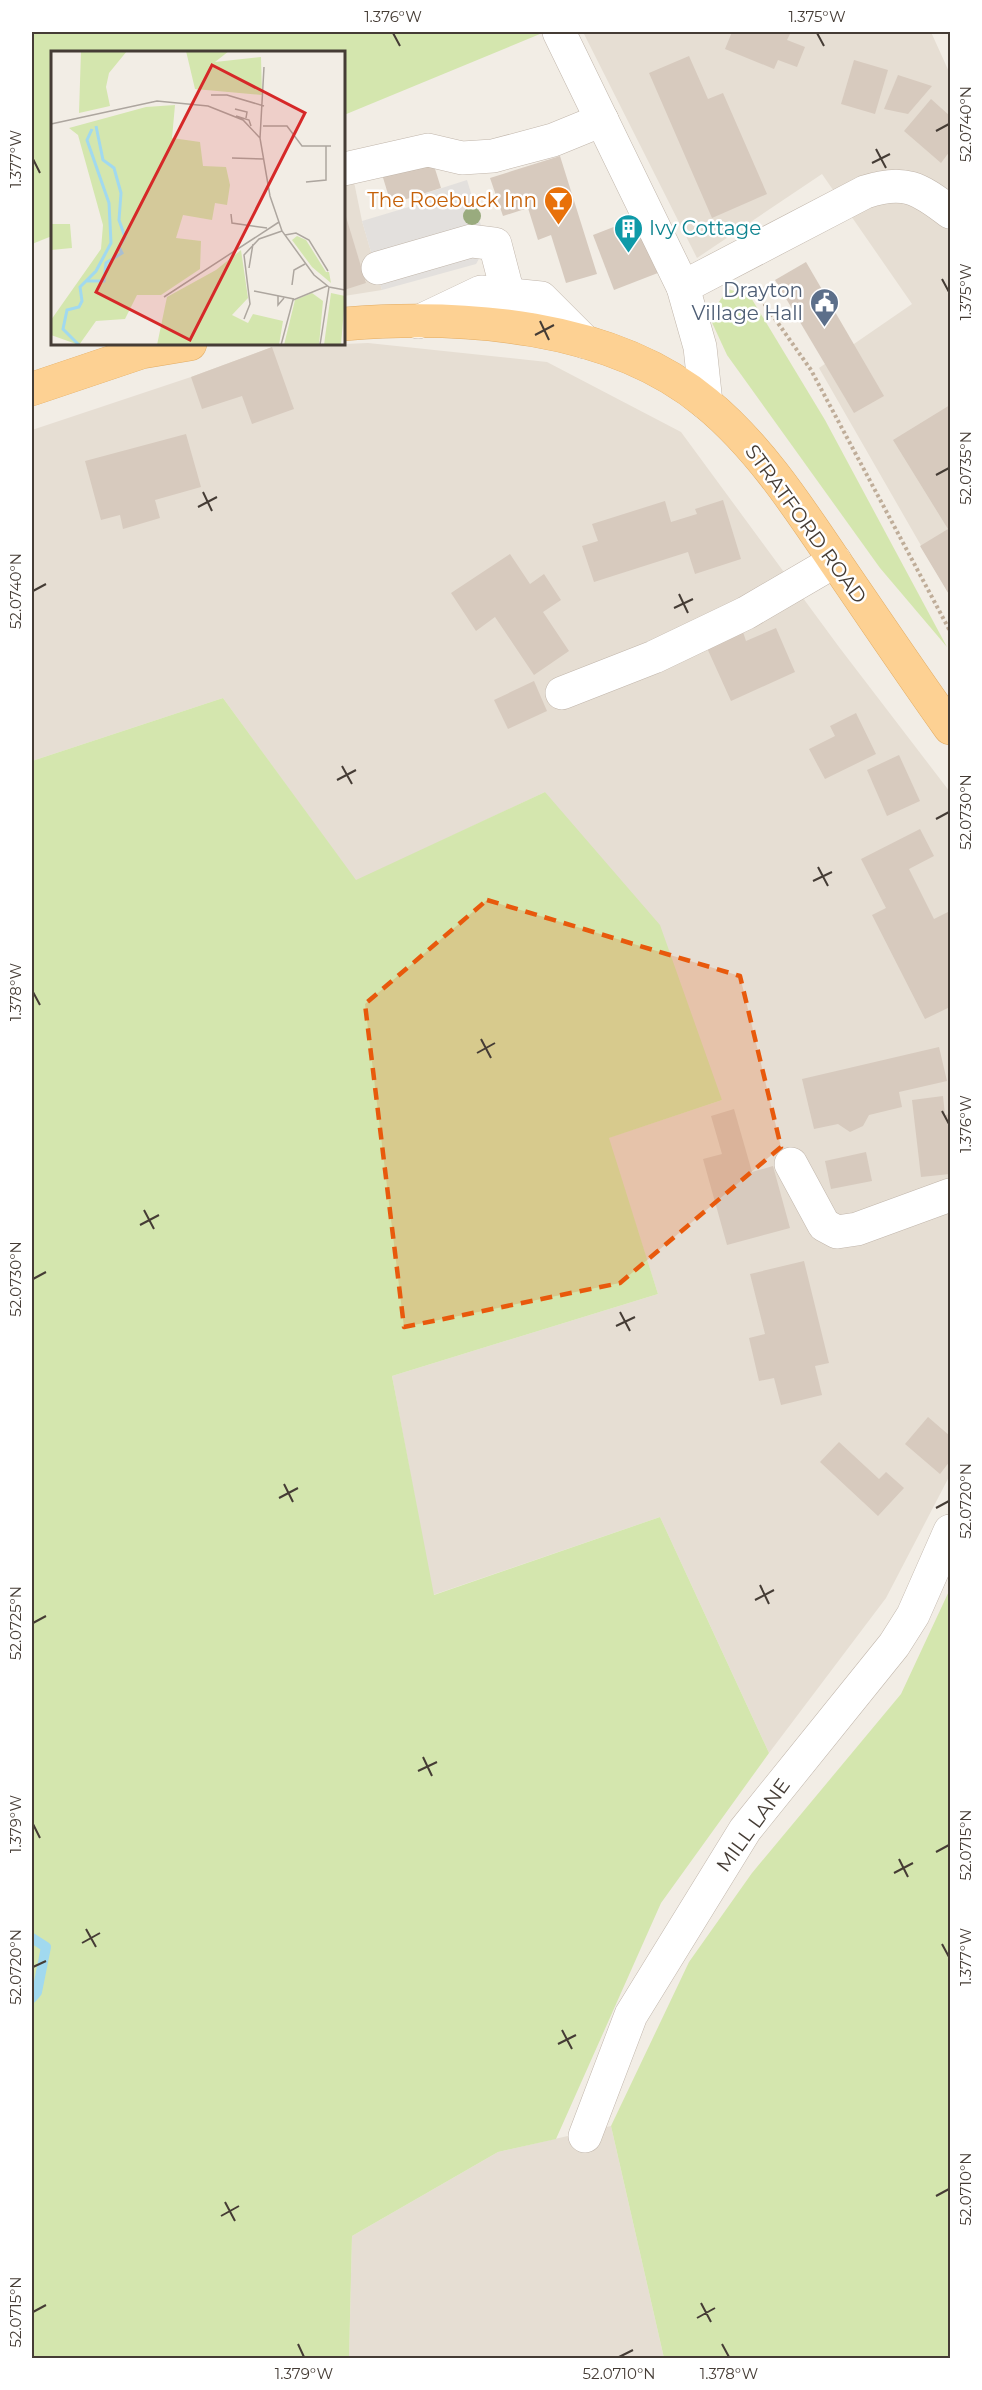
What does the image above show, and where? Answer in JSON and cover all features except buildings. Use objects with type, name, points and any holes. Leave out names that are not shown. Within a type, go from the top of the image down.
[{"type":"main road","name":"STRATFORD ROAD","points":[[345,324],[382,321],[494,324],[585,342],[650,366],[706,403],[754,450],[836,561],[951,728]]},
{"type":"main road","points":[[32,388],[142,352],[184,345]]},
{"type":"street","points":[[559,32],[683,287],[700,347],[706,403]]},
{"type":"street","points":[[345,169],[428,150],[462,158],[493,156],[553,140],[602,120]]},
{"type":"street","points":[[683,287],[865,192],[887,185],[910,187],[931,197],[951,212]]},
{"type":"street","points":[[378,268],[471,241],[495,244],[508,294]]},
{"type":"street","points":[[418,322],[481,292],[508,294],[541,298],[585,342]]},
{"type":"street","points":[[562,693],[654,657],[735,618],[836,561]]},
{"type":"street","points":[[791,1164],[824,1225],[837,1232],[857,1229],[951,1195]]},
{"type":"street","name":"MILL LANE","points":[[585,2136],[631,2014],[745,1830],[894,1645],[913,1615],[951,1531]]},
{"type":"path","points":[[734,260],[811,370],[951,632]]},
{"type":"highlighted area","points":[[487,900],[740,976],[781,1147],[620,1283],[404,1327],[365,1004]]},
{"type":"shaded area","points":[[583,32],[931,32],[950,74],[950,596],[819,368],[912,304],[822,174],[697,258]]},
{"type":"shaded area","points":[[353,177],[362,221],[382,290],[345,296],[345,179]]},
{"type":"shaded area","points":[[467,180],[487,245],[476,264],[382,290],[362,221],[412,206],[420,195]]},
{"type":"shaded area","points":[[368,343],[547,362],[681,432],[839,647],[950,792],[950,1475],[886,1598],[769,1753],[660,1517],[433,1595],[392,1376],[658,1294],[608,1138],[722,1100],[545,792],[356,881],[223,698],[32,761],[32,430],[191,377],[272,347]]},
{"type":"shaded area","points":[[611,2126],[664,2358],[349,2358],[352,2236],[498,2152]]},
{"type":"green space","points":[[32,32],[539,32],[540,34],[345,115],[345,51],[51,51],[51,236],[32,244]]},
{"type":"green space","points":[[728,289],[750,296],[825,420],[947,647],[880,568],[727,355],[709,316]]},
{"type":"green space","points":[[223,698],[356,880],[545,792],[660,925],[722,1100],[609,1138],[658,1294],[392,1376],[434,1595],[660,1517],[769,1753],[661,1903],[556,2139],[498,2152],[352,2236],[349,2358],[32,2358],[32,761]]},
{"type":"green space","points":[[950,1589],[950,2358],[664,2358],[611,2126],[689,1962],[752,1873],[901,1694]]},
{"type":"waterway","points":[[32,1938],[46,1947],[37,1992],[32,1998]]},
{"type":"place","name":"The Roebuck Inn","points":[[558,226]]},
{"type":"place","name":"Ivy Cottage","points":[[628,254]]},
{"type":"place","name":"Drayton Village Hall","points":[[824,328]]}]
